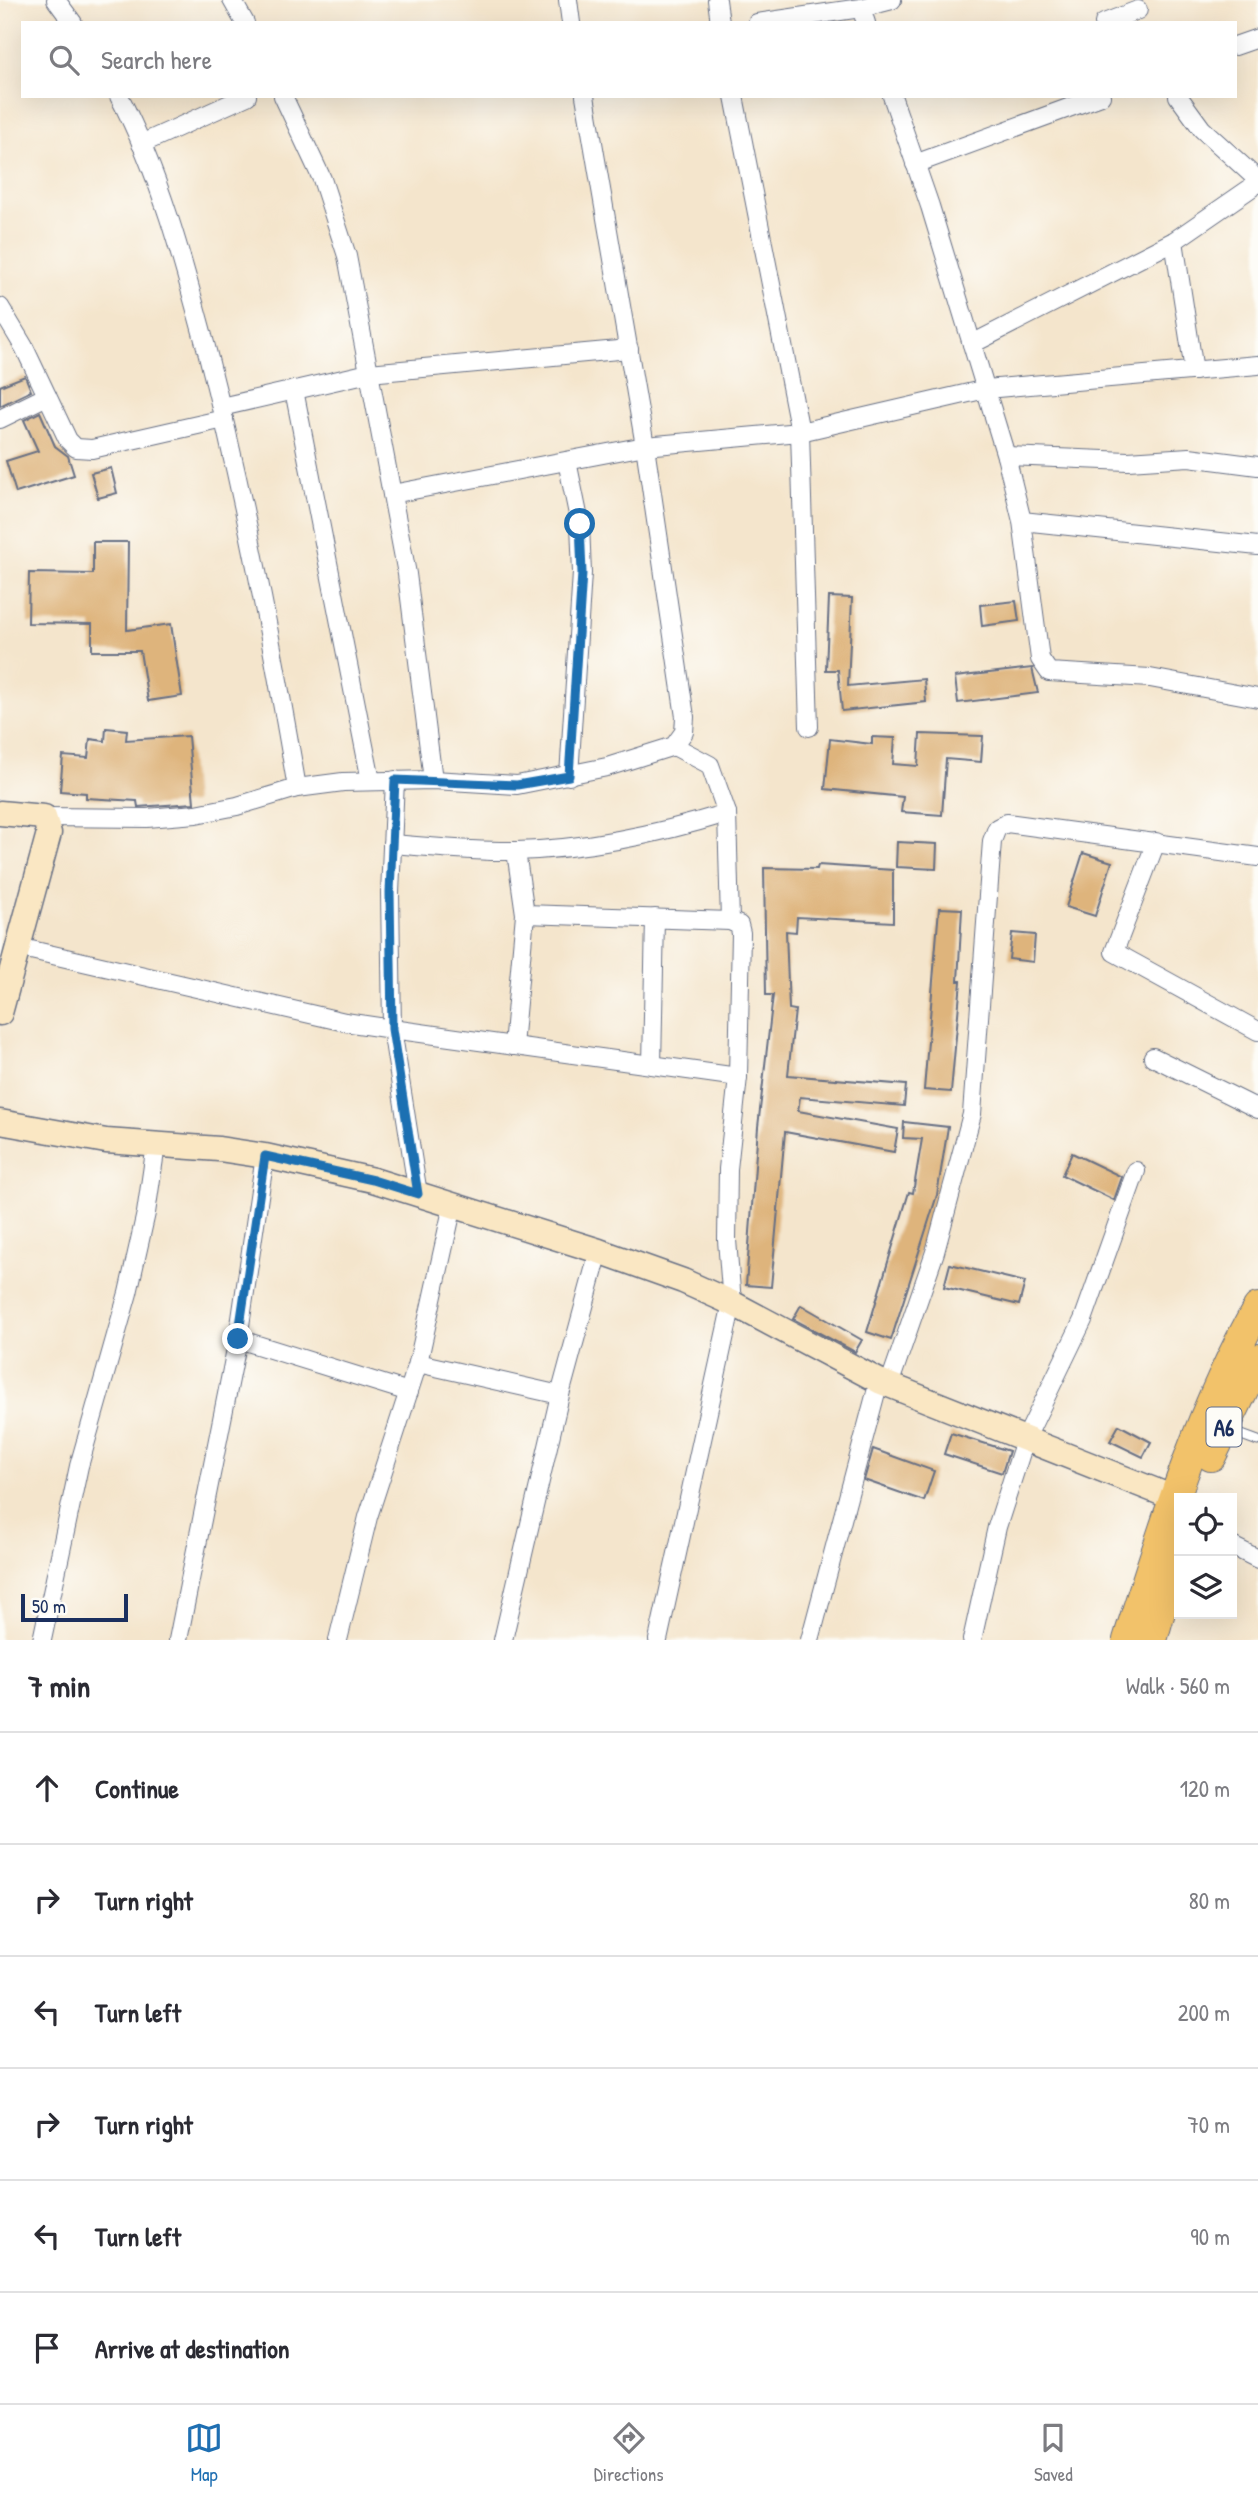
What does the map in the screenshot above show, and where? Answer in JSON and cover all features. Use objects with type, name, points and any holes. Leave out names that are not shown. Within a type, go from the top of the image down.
[{"type":"highway","name":"A6","points":[[1186,1493],[1218,1389],[1258,1308]]},
{"type":"highway","name":"A6","points":[[1187,1493],[1258,1359]]},
{"type":"highway","name":"A6","points":[[1128,1640],[1174,1523]]},
{"type":"highway","points":[[1152,1640],[1176,1556]]},
{"type":"street","points":[[57,0],[72,21]]},
{"type":"street","points":[[233,0],[244,21]]},
{"type":"street","points":[[568,0],[572,21]]},
{"type":"street","points":[[718,0],[720,21]]},
{"type":"street","points":[[784,21],[864,15],[892,0]]},
{"type":"street","points":[[1110,21],[1138,11]]},
{"type":"street","points":[[1237,45],[1258,38]]},
{"type":"street","points":[[120,98],[141,144],[186,270],[223,413],[267,612],[297,788]]},
{"type":"street","points":[[141,144],[243,98]]},
{"type":"street","points":[[284,98],[323,179],[347,256],[407,574],[433,780]]},
{"type":"street","points":[[0,813],[44,817],[147,818],[196,814],[237,806],[297,788],[371,781],[433,780],[517,785],[569,776],[674,746],[684,732],[685,717],[645,446],[585,98]]},
{"type":"street","points":[[734,98],[800,432],[809,727]]},
{"type":"street","points":[[893,98],[1006,456],[1021,521],[1041,659],[1049,672],[1150,678],[1258,698]]},
{"type":"street","points":[[915,163],[1095,98]]},
{"type":"street","points":[[972,344],[1174,241],[1258,181],[1202,129],[1179,98]]},
{"type":"street","points":[[1174,241],[1194,370]]},
{"type":"street","points":[[2,316],[47,396],[68,440],[76,448],[92,449],[223,413],[294,390],[369,373],[629,349]]},
{"type":"street","points":[[392,494],[645,446],[800,432],[986,389],[1258,365]]},
{"type":"street","points":[[294,390],[371,781]]},
{"type":"street","points":[[0,419],[47,396]]},
{"type":"street","points":[[1006,456],[1128,461],[1189,457],[1258,466]]},
{"type":"street","points":[[567,461],[580,524],[582,573],[569,776]]},
{"type":"street","points":[[1021,521],[1258,546]]},
{"type":"street","points":[[674,746],[709,765],[727,813],[730,921]]},
{"type":"street","points":[[395,780],[392,844],[392,1029],[418,1194]]},
{"type":"street","points":[[392,844],[516,851],[607,842],[679,828],[727,813]]},
{"type":"street","points":[[0,1013],[46,851],[49,833],[44,817]]},
{"type":"street","points":[[810,1640],[884,1383],[935,1252],[972,1114],[992,841],[997,828],[1007,823],[1258,857]]},
{"type":"street","points":[[1156,842],[1114,952],[1258,1031]]},
{"type":"street","points":[[513,1046],[526,914],[516,851]]},
{"type":"street","points":[[526,914],[730,921],[739,925],[741,933],[738,1077],[729,1170],[727,1240],[732,1303],[658,1640]]},
{"type":"street","points":[[652,1065],[655,918]]},
{"type":"street","points":[[18,947],[333,1019],[738,1077]]},
{"type":"street","points":[[1153,1057],[1258,1109]]},
{"type":"street","points":[[0,1122],[92,1139],[265,1156],[373,1180],[599,1251],[682,1281],[732,1303],[884,1383],[1025,1440],[1174,1494]]},
{"type":"street","points":[[43,1640],[79,1466],[128,1293],[146,1213],[156,1145]]},
{"type":"street","points":[[178,1640],[238,1339],[265,1156]]},
{"type":"street","points":[[971,1640],[997,1527],[1025,1440],[1083,1320],[1136,1171]]},
{"type":"street","points":[[338,1640],[368,1517],[418,1363],[453,1205]]},
{"type":"street","points":[[502,1640],[560,1395],[599,1251]]},
{"type":"street","points":[[238,1339],[409,1392]]},
{"type":"street","points":[[418,1363],[560,1395]]},
{"type":"street","points":[[1237,1548],[1258,1559]]},
{"type":"lane","points":[[1223,1428],[1258,1441]]},
{"type":"building","points":[[25,376],[31,391],[0,406],[0,386]]},
{"type":"building","points":[[40,412],[55,446],[68,456],[74,475],[16,493],[6,461],[38,451],[24,420]]},
{"type":"building","points":[[111,468],[117,493],[98,498],[91,473]]},
{"type":"building","points":[[93,542],[128,542],[127,630],[171,624],[182,696],[148,701],[140,651],[92,651],[92,624],[28,623],[29,573],[93,574]]},
{"type":"building","points":[[829,597],[852,598],[848,686],[924,679],[926,702],[842,711],[838,670],[826,670]]},
{"type":"building","points":[[1016,601],[1019,621],[982,626],[980,605]]},
{"type":"building","points":[[1032,668],[1038,693],[958,703],[955,677]]},
{"type":"building","points":[[106,728],[127,730],[126,740],[188,736],[194,803],[138,807],[137,801],[86,798],[86,793],[60,791],[63,756],[88,758],[90,739],[105,741]]},
{"type":"building","points":[[920,734],[983,736],[981,762],[946,759],[942,815],[901,812],[903,797],[825,789],[830,739],[872,744],[872,737],[895,738],[893,764],[918,766]]},
{"type":"building","points":[[897,842],[937,844],[936,869],[896,867]]},
{"type":"building","points":[[1083,853],[1112,862],[1095,916],[1066,907]]},
{"type":"building","points":[[818,865],[893,870],[893,922],[797,917],[796,932],[786,931],[789,1009],[795,1010],[788,1075],[906,1085],[904,1106],[800,1097],[798,1111],[898,1129],[894,1152],[785,1132],[771,1287],[746,1285],[758,1127],[773,995],[766,995],[764,868],[817,869]]},
{"type":"building","points":[[939,908],[962,909],[958,981],[961,981],[951,1092],[924,1090]]},
{"type":"building","points":[[1012,933],[1035,935],[1033,962],[1009,959]]},
{"type":"building","points":[[904,1122],[948,1127],[937,1195],[891,1340],[867,1332],[909,1192],[913,1193],[922,1139],[903,1138]]},
{"type":"building","points":[[1072,1153],[1122,1177],[1114,1200],[1062,1175]]},
{"type":"building","points":[[950,1264],[1025,1282],[1019,1305],[944,1287]]},
{"type":"building","points":[[801,1305],[862,1340],[855,1352],[793,1319]]},
{"type":"building","points":[[1119,1425],[1151,1442],[1143,1457],[1110,1441]]},
{"type":"building","points":[[951,1433],[1009,1451],[1002,1473],[944,1454]]},
{"type":"building","points":[[873,1449],[934,1471],[924,1501],[864,1480]]},
{"type":"route","points":[[238,1339],[265,1156],[373,1180],[418,1194],[392,1029],[390,892],[395,780],[517,785],[569,776],[582,573],[580,524]]}]
